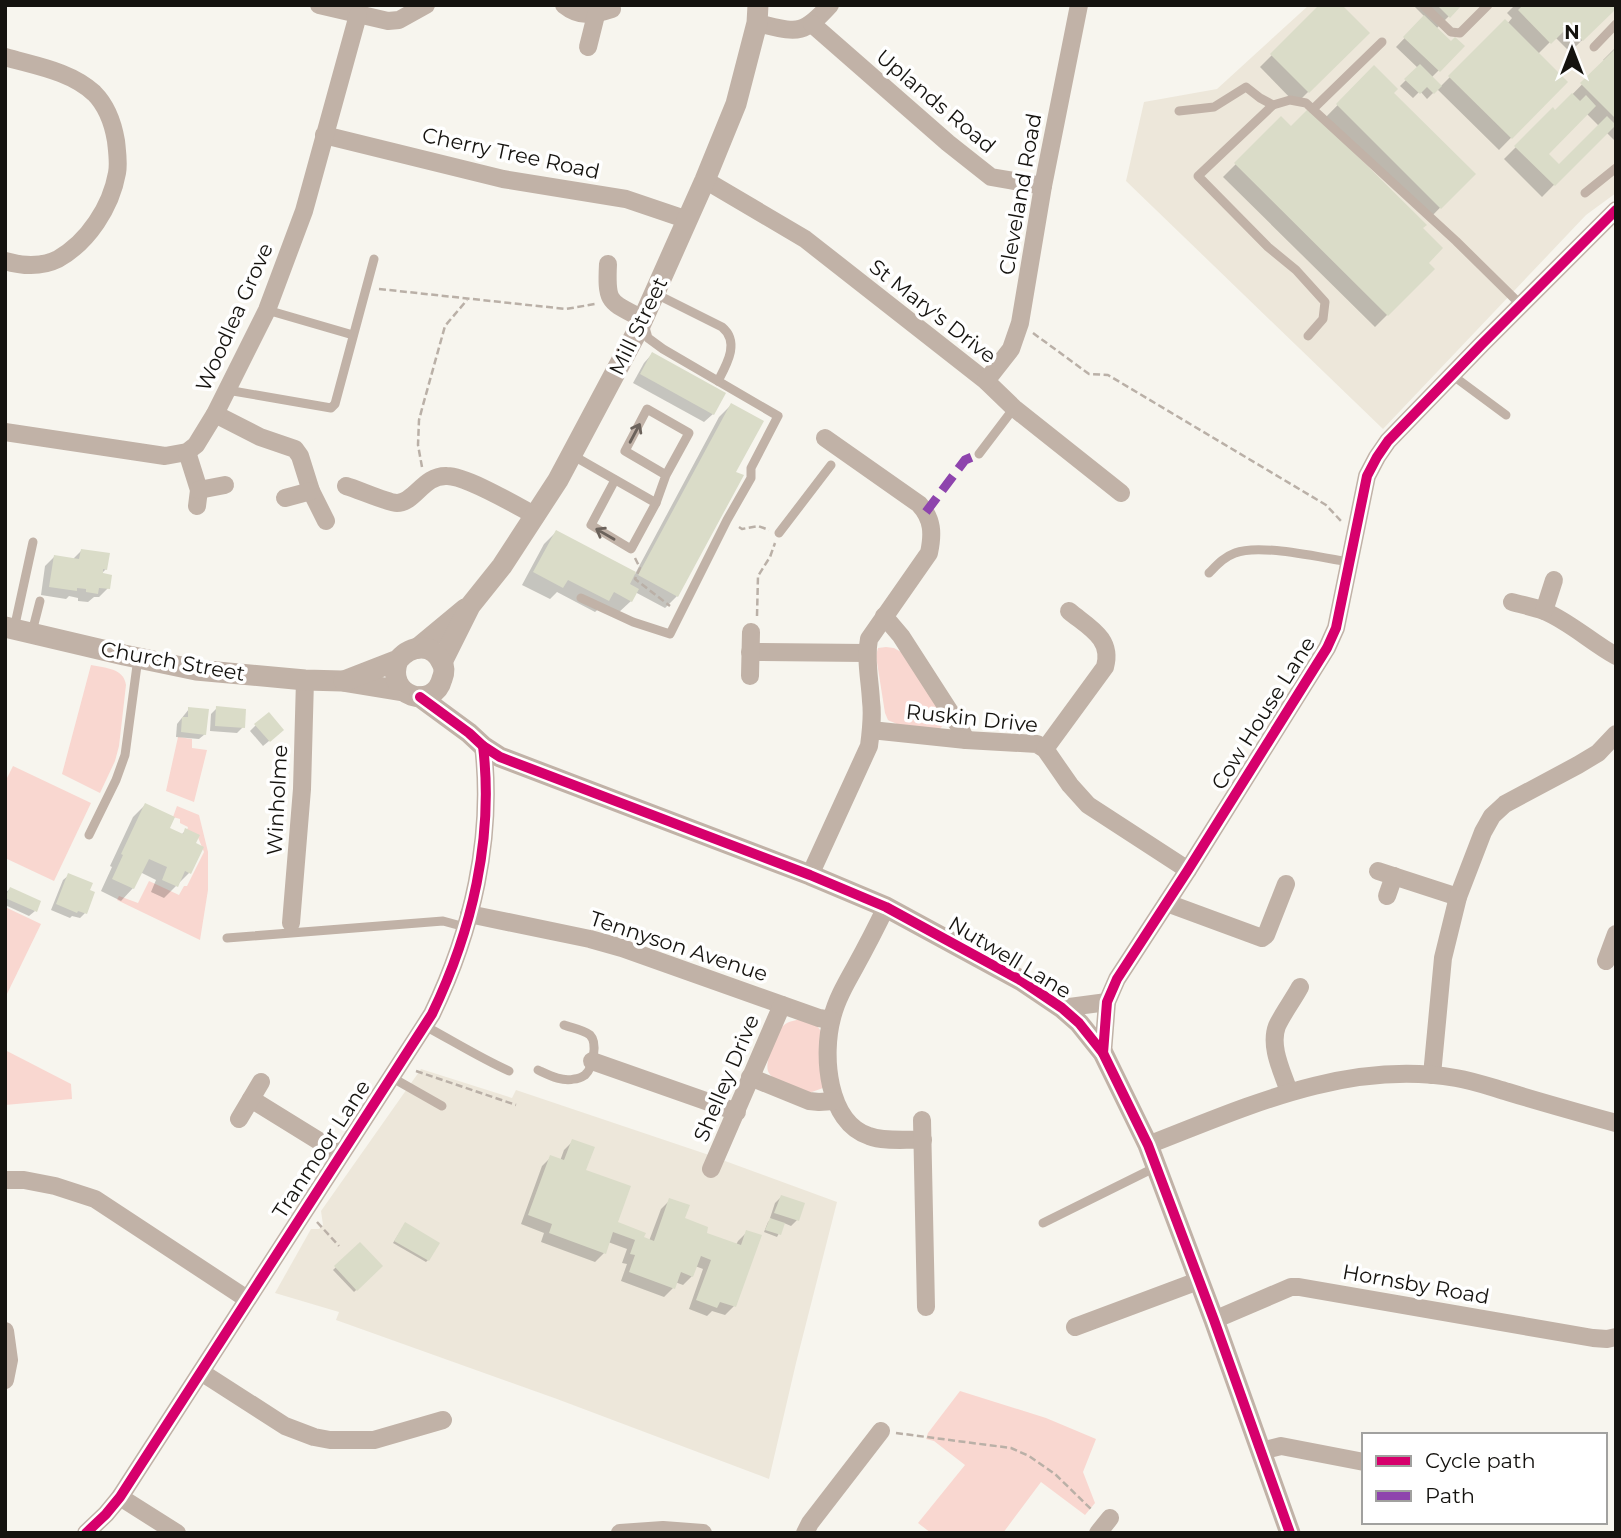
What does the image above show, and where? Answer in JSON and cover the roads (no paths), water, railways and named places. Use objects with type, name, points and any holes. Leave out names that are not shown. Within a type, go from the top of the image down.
[{"type":"street","points":[[319,5],[388,21],[399,20],[426,5]]},
{"type":"street","points":[[564,5],[588,16],[604,12],[588,47]]},
{"type":"street","points":[[758,14],[788,30],[801,29],[812,24],[830,5]]},
{"type":"street","name":"Cleveland Road","points":[[985,382],[1011,349],[1020,323],[1043,186],[1079,5]]},
{"type":"street","name":"Mill Street","points":[[418,648],[470,606],[502,566],[536,516],[597,410],[643,319],[737,104],[758,14]]},
{"type":"street","name":"Woodlea Grove","points":[[187,452],[196,445],[215,414],[267,310],[304,211],[358,15]]},
{"type":"street","name":"Uplands Road","points":[[812,24],[991,177],[1043,186]]},
{"type":"street","points":[[5,57],[66,75],[93,93],[106,108],[114,129],[117,172],[103,212],[92,230],[77,245],[56,260],[36,265],[5,261]]},
{"type":"street","name":"Cherry Tree Road","points":[[324,135],[503,179],[626,199],[688,220]]},
{"type":"street","name":"St Mary's Drive","points":[[705,180],[805,239],[1121,493]]},
{"type":"street","name":"Cow House Lane","points":[[1103,1053],[1107,1002],[1117,979],[1327,648],[1336,628],[1367,476],[1377,457],[1452,375],[1616,209]]},
{"type":"street","points":[[608,264],[608,294],[616,304],[643,319]]},
{"type":"street","points":[[215,414],[260,437],[295,449],[326,522]]},
{"type":"street","points":[[5,432],[166,456],[187,452],[198,498],[225,485]]},
{"type":"street","points":[[810,875],[869,746],[872,705],[866,653],[869,639],[929,552],[933,537],[931,523],[919,504],[825,438]]},
{"type":"street","points":[[831,465],[842,450]]},
{"type":"street","points":[[346,485],[396,503],[405,501],[431,478],[445,475],[479,487],[536,516]]},
{"type":"street","points":[[285,498],[312,491]]},
{"type":"street","points":[[1544,611],[1554,580]]},
{"type":"street","points":[[1512,601],[1544,611],[1616,656]]},
{"type":"street","name":"Mill Street","points":[[443,666],[470,606]]},
{"type":"street","points":[[884,616],[901,636],[966,740]]},
{"type":"street","points":[[1045,749],[1105,667],[1108,658],[1102,638],[1073,622]]},
{"type":"street","name":"Church Street","points":[[17,630],[196,670],[342,681],[411,694]]},
{"type":"street","points":[[750,676],[751,632]]},
{"type":"street","points":[[443,666],[442,683],[428,695],[411,694],[398,684],[395,676],[398,660],[411,649],[427,649],[435,653],[443,666],[448,694],[476,739]]},
{"type":"street","points":[[750,652],[866,653]]},
{"type":"street","name":"Church Street","points":[[342,681],[398,660]]},
{"type":"street","name":"Winholme","points":[[291,923],[302,789],[305,680]]},
{"type":"street","name":"Nutwell Lane","points":[[411,694],[500,757],[810,875],[886,907],[1022,981],[1079,1023],[1103,1053],[1147,1145],[1214,1320],[1290,1533]]},
{"type":"street","name":"Ruskin Drive","points":[[871,730],[966,740],[1030,743],[1045,749],[1088,805],[1188,870]]},
{"type":"street","points":[[1432,1075],[1443,958],[1458,897],[1483,832],[1492,816],[1505,804],[1578,765],[1615,738]]},
{"type":"street","name":"Tranmoor Lane","points":[[86,1533],[120,1497],[425,1026],[447,981],[467,921],[484,848],[486,791],[476,739]]},
{"type":"street","points":[[1387,897],[1386,874],[1458,897]]},
{"type":"street","points":[[1167,904],[1262,938],[1266,935],[1286,884]]},
{"type":"street","points":[[886,907],[839,998],[831,1020],[828,1046],[829,1078],[834,1101],[846,1121],[868,1136],[923,1140]]},
{"type":"street","name":"Tennyson Avenue","points":[[467,921],[590,939],[831,1020]]},
{"type":"street","points":[[1606,961],[1616,934]]},
{"type":"street","points":[[1289,1092],[1276,1050],[1276,1028],[1300,987]]},
{"type":"street","points":[[1062,1008],[1107,1002]]},
{"type":"street","name":"Shelley Drive","points":[[711,1169],[782,1005]]},
{"type":"street","points":[[592,1061],[737,1112]]},
{"type":"street","points":[[1147,1145],[1289,1092],[1342,1079],[1394,1074],[1457,1078],[1616,1123]]},
{"type":"street","points":[[750,1077],[809,1101],[834,1101]]},
{"type":"street","points":[[239,1119],[261,1082]]},
{"type":"street","points":[[251,1099],[340,1154]]},
{"type":"street","points":[[922,1120],[926,1307]]},
{"type":"street","points":[[5,1180],[24,1180],[55,1186],[95,1199],[247,1298]]},
{"type":"street","points":[[1075,1328],[1198,1281]]},
{"type":"street","name":"Hornsby Road","points":[[1214,1320],[1291,1287],[1299,1287],[1592,1338],[1616,1337]]},
{"type":"street","points":[[5,1331],[9,1360],[5,1380]]},
{"type":"street","points":[[201,1372],[285,1426],[314,1437],[330,1440],[374,1440],[443,1420]]},
{"type":"street","points":[[805,1533],[881,1431]]},
{"type":"street","points":[[1261,1451],[1281,1446],[1362,1462]]},
{"type":"street","points":[[120,1497],[177,1533]]},
{"type":"street","points":[[620,1533],[663,1530],[703,1533]]},
{"type":"lane","points":[[1424,6],[1451,32],[1460,33],[1488,5]]},
{"type":"lane","points":[[1594,47],[1616,24]]},
{"type":"lane","points":[[1313,109],[1382,42]]},
{"type":"lane","points":[[1179,111],[1214,107],[1247,87],[1273,105]]},
{"type":"lane","points":[[1308,336],[1323,319],[1325,302],[1296,270],[1268,247],[1198,176],[1273,105],[1290,100],[1306,103],[1313,109],[1521,305]]},
{"type":"lane","points":[[1585,193],[1616,168]]},
{"type":"lane","points":[[227,390],[331,408],[335,404],[374,259]]},
{"type":"lane","points":[[654,293],[728,332],[731,353],[719,382]]},
{"type":"lane","points":[[267,310],[354,335]]},
{"type":"lane","points":[[581,598],[633,622],[670,634],[751,478],[751,468],[778,416],[663,349],[648,338],[643,319]]},
{"type":"lane","points":[[1452,375],[1506,415]]},
{"type":"lane","points":[[979,454],[1014,408]]},
{"type":"lane","points":[[615,480],[591,525],[631,549],[656,503],[666,475],[690,433],[648,409],[625,451],[666,475]]},
{"type":"lane","points":[[572,455],[656,503]]},
{"type":"lane","points":[[779,534],[831,465]]},
{"type":"lane","points":[[17,630],[33,542]]},
{"type":"lane","points":[[1209,573],[1224,559],[1248,549],[1266,549],[1350,562]]},
{"type":"lane","points":[[17,630],[40,601]]},
{"type":"lane","points":[[89,835],[125,755],[138,658]]},
{"type":"lane","points":[[227,938],[467,921]]},
{"type":"lane","points":[[538,1070],[559,1079],[577,1079],[589,1071],[594,1053],[592,1037],[564,1025]]},
{"type":"lane","points":[[425,1026],[509,1071]]},
{"type":"lane","points":[[395,1071],[442,1106]]},
{"type":"lane","points":[[1042,1223],[1156,1167]]}]
